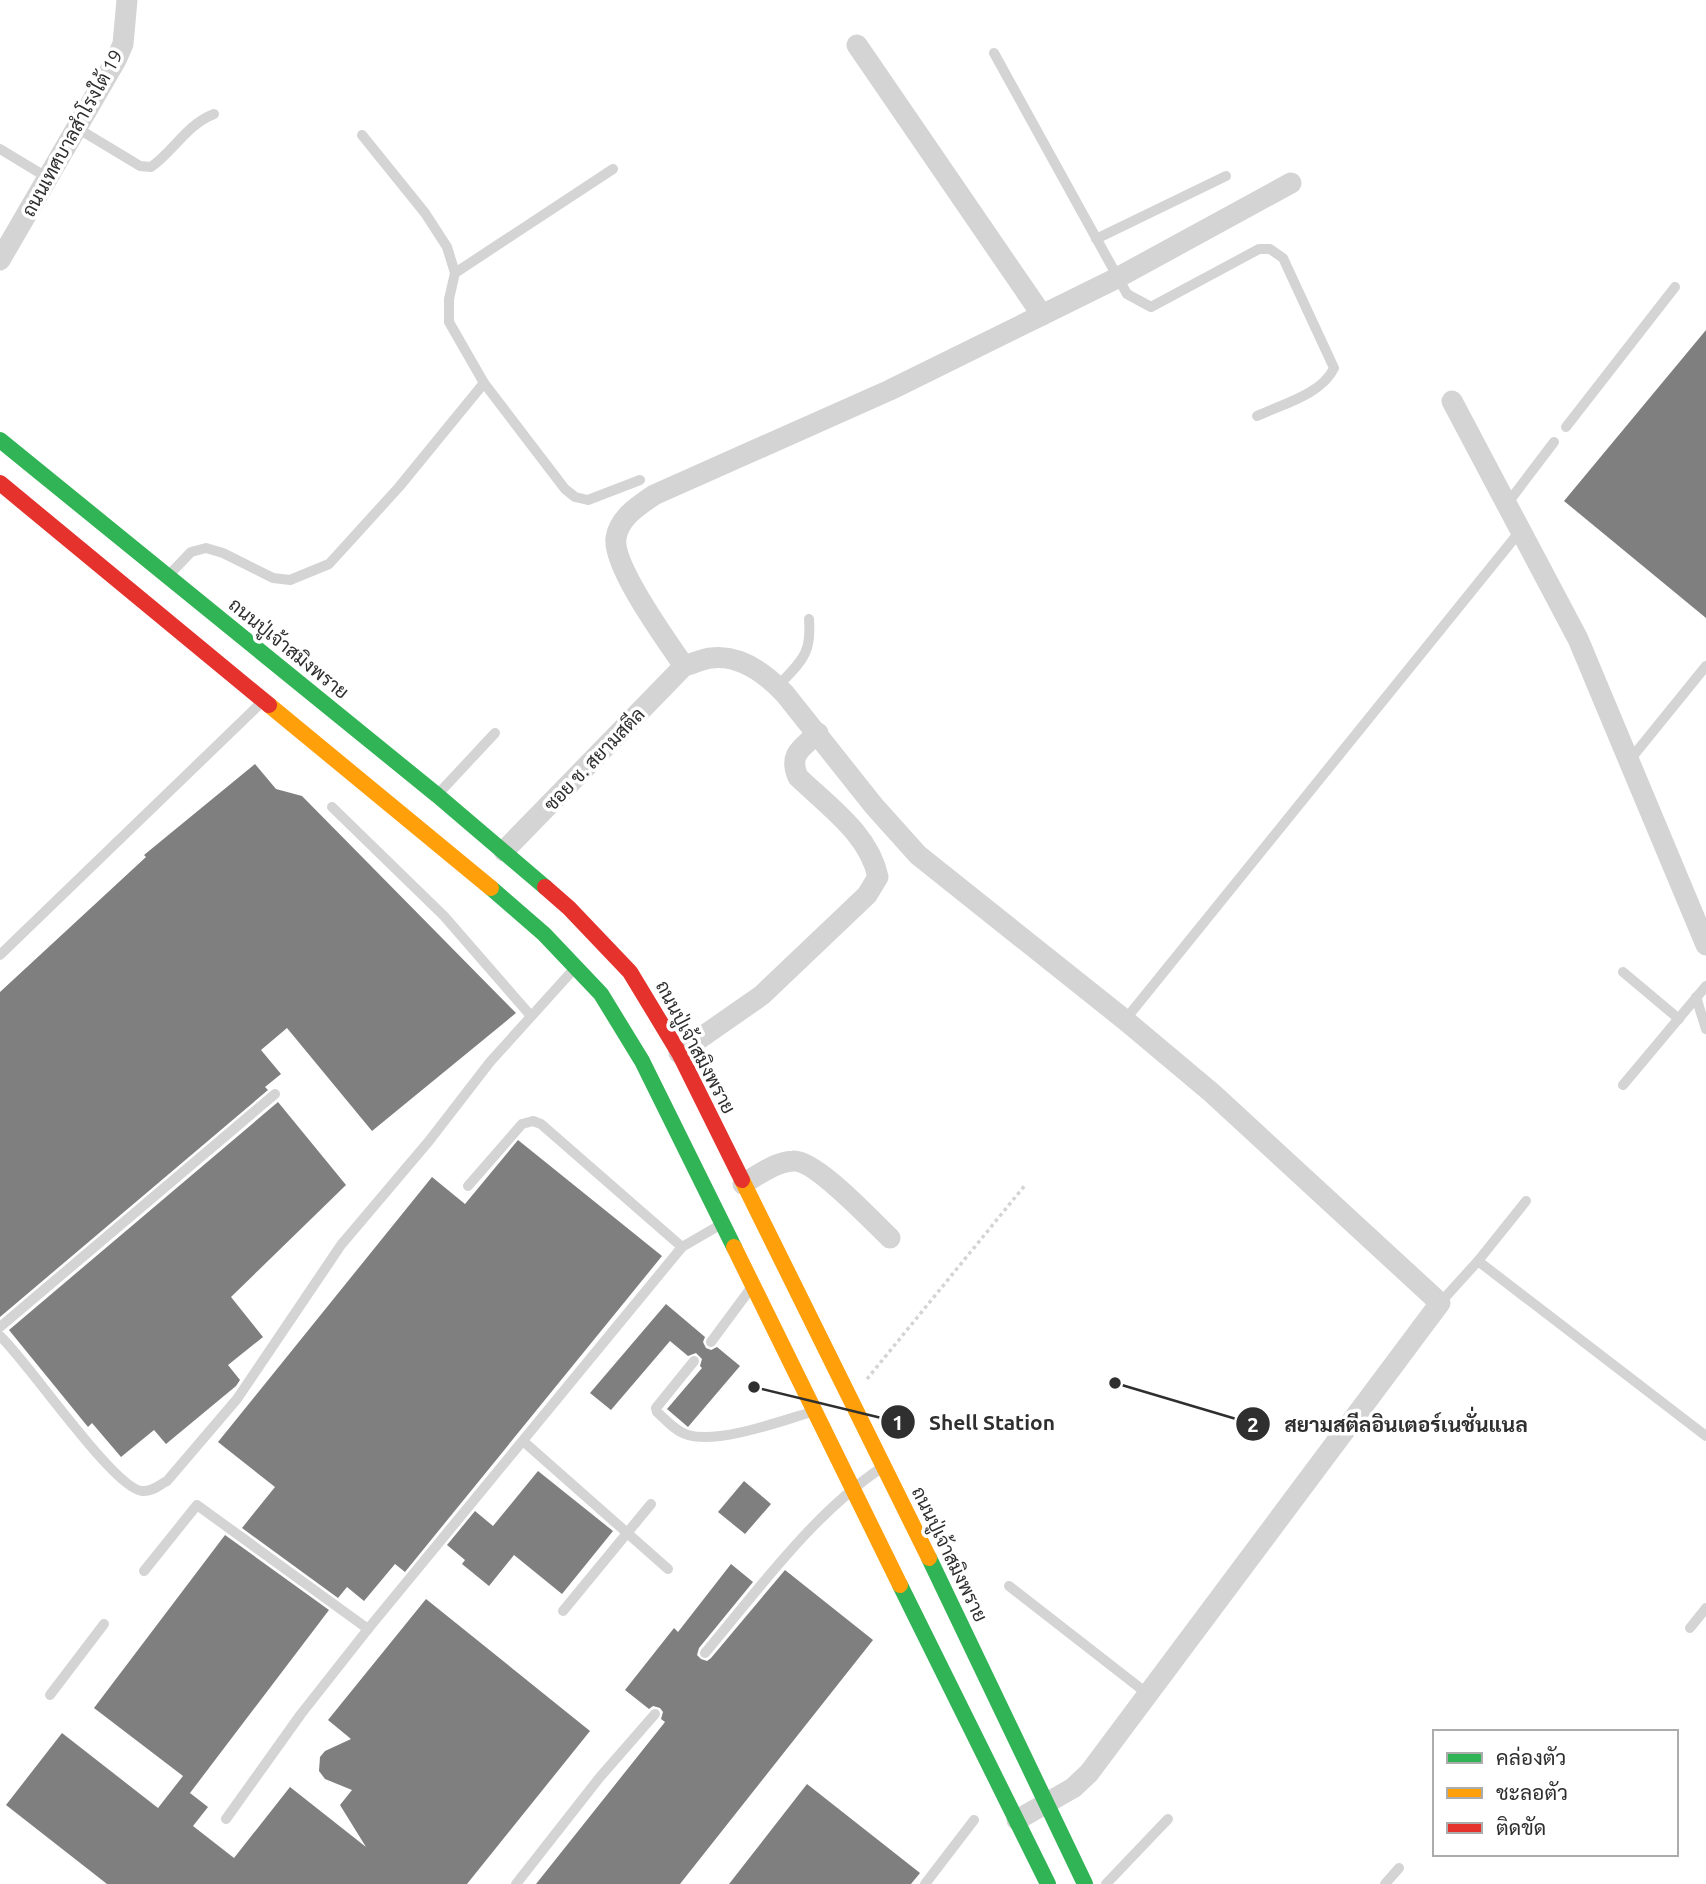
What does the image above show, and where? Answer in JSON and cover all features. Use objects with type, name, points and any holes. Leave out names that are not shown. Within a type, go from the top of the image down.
[{"type":"main road","name":"ถนนปู่เจ้าสมิงพราย","points":[[0,440],[504,851],[569,908],[630,972],[679,1053],[884,1467],[1085,1884]]},
{"type":"main road","points":[[0,483],[461,863],[544,934],[601,994],[642,1061],[1046,1883]]},
{"type":"street","name":"ถนนเทศบาลสำโรงใต้ 19","points":[[0,260],[123,44],[127,0]]},
{"type":"street","points":[[857,45],[1042,315]]},
{"type":"street","points":[[1017,1820],[1073,1788],[1089,1773],[1440,1303],[1212,1093],[918,855],[874,806],[818,733],[770,677],[743,663],[713,658],[684,667],[635,590],[618,556],[616,540],[620,527],[633,509],[654,495],[890,390],[1117,278],[1291,183]]},
{"type":"street","points":[[1452,401],[1578,639],[1706,945]]},
{"type":"street","name":"ซอย ช. สยามสตีล","points":[[504,851],[684,667]]},
{"type":"street","points":[[679,1053],[762,995],[867,895],[878,877],[874,859],[857,834],[797,777],[793,766],[796,754],[818,733]]},
{"type":"street","points":[[743,1184],[778,1165],[795,1161],[808,1165],[835,1185],[890,1238]]},
{"type":"lane","points":[[994,53],[1127,294],[1151,307],[1259,249],[1270,249],[1283,258],[1334,368],[1329,378],[1318,387],[1257,416]]},
{"type":"lane","points":[[77,128],[140,166],[151,167],[165,157],[183,134],[200,119],[214,114]]},
{"type":"lane","points":[[362,135],[425,213],[447,247],[455,273],[449,299],[449,322],[484,383],[565,489],[575,497],[588,500],[640,480]]},
{"type":"lane","points":[[0,149],[48,178]]},
{"type":"lane","points":[[455,273],[613,169]]},
{"type":"lane","points":[[1096,239],[1226,176]]},
{"type":"lane","points":[[1566,427],[1675,287]]},
{"type":"lane","points":[[167,577],[191,552],[206,548],[223,553],[273,578],[290,580],[329,564],[399,487],[484,383]]},
{"type":"lane","points":[[1507,504],[1554,442]]},
{"type":"lane","points":[[1125,1020],[1521,530]]},
{"type":"lane","points":[[778,686],[802,659],[811,641],[809,619]]},
{"type":"lane","points":[[1629,761],[1706,666]]},
{"type":"lane","points":[[0,955],[264,701]]},
{"type":"lane","points":[[437,795],[495,733]]},
{"type":"lane","points":[[332,807],[444,916],[531,1016]]},
{"type":"lane","points":[[0,1336],[96,1453],[127,1485],[140,1492],[154,1489],[167,1481],[237,1399],[341,1245],[429,1141],[490,1062],[576,967]]},
{"type":"lane","points":[[1623,972],[1679,1019]]},
{"type":"lane","points":[[1623,1085],[1706,986]]},
{"type":"lane","points":[[1696,998],[1706,1030]]},
{"type":"lane","points":[[0,1327],[275,1094]]},
{"type":"lane","points":[[468,1186],[522,1124],[533,1121],[541,1124],[682,1247]]},
{"type":"lane","points":[[1440,1303],[1526,1201]]},
{"type":"lane","points":[[226,1818],[301,1714],[368,1629],[682,1247],[722,1224]]},
{"type":"lane","points":[[1478,1261],[1706,1436]]},
{"type":"lane","points":[[711,1342],[753,1285]]},
{"type":"lane","points":[[694,1361],[656,1408],[657,1412],[682,1433],[701,1437],[733,1434],[815,1411]]},
{"type":"lane","points":[[523,1441],[668,1569]]},
{"type":"lane","points":[[705,1653],[782,1562],[853,1488],[884,1467]]},
{"type":"lane","points":[[563,1611],[651,1504]]},
{"type":"lane","points":[[144,1572],[197,1505],[368,1629]]},
{"type":"lane","points":[[1009,1586],[1149,1695]]},
{"type":"lane","points":[[1690,1628],[1706,1608]]},
{"type":"lane","points":[[50,1695],[104,1624]]},
{"type":"lane","points":[[516,1884],[600,1777],[655,1714]]},
{"type":"lane","points":[[1107,1884],[1168,1819]]},
{"type":"lane","points":[[925,1884],[974,1820]]},
{"type":"lane","points":[[1385,1884],[1399,1868]]},
{"type":"path","points":[[850,1399],[1026,1184]]},
{"type":"building","points":[[1706,330],[1706,618],[1564,501]]},
{"type":"building","points":[[255,764],[276,789],[302,796],[516,1013],[372,1131],[287,1028],[261,1050],[281,1074],[265,1087],[268,1090],[0,1317],[0,992],[146,857],[144,855]]},
{"type":"building","points":[[278,1102],[346,1185],[231,1297],[263,1337],[228,1365],[240,1380],[236,1386],[166,1444],[154,1430],[121,1457],[92,1423],[88,1427],[9,1330]]},
{"type":"building","points":[[518,1140],[662,1256],[405,1572],[395,1564],[364,1601],[347,1587],[338,1598],[242,1528],[275,1487],[218,1442],[432,1177],[465,1204]]},
{"type":"building","points":[[666,1304],[705,1337],[703,1342],[706,1348],[711,1350],[717,1347],[740,1366],[688,1427],[667,1409],[702,1368],[702,1359],[696,1353],[688,1356],[670,1341],[611,1410],[590,1393]]},
{"type":"building","points":[[538,1471],[613,1531],[562,1594],[514,1555],[489,1586],[462,1564],[465,1560],[447,1545],[475,1511],[493,1526]]},
{"type":"building","points":[[744,1481],[771,1504],[745,1534],[718,1512]]},
{"type":"building","points":[[225,1535],[329,1610],[190,1793],[208,1807],[193,1826],[234,1858],[290,1787],[366,1847],[340,1805],[352,1790],[325,1779],[319,1771],[320,1757],[325,1751],[351,1739],[328,1720],[426,1599],[590,1731],[467,1884],[107,1884],[6,1805],[62,1733],[158,1808],[183,1776],[94,1708]]},
{"type":"building","points":[[731,1564],[753,1582],[699,1648],[697,1655],[701,1659],[707,1661],[711,1658],[785,1570],[873,1640],[680,1884],[536,1884],[665,1722],[661,1719],[663,1712],[660,1708],[653,1706],[649,1709],[625,1690],[674,1628],[678,1632]]},
{"type":"building","points":[[807,1784],[920,1873],[911,1884],[729,1884]]},
{"type":"traffic: fast","points":[[0,440],[437,795],[545,887]]},
{"type":"traffic: fast","points":[[491,888],[544,934],[601,994],[642,1061],[734,1247]]},
{"type":"traffic: fast","points":[[929,1558],[1085,1884]]},
{"type":"traffic: fast","points":[[900,1585],[1048,1884]]},
{"type":"traffic: slow","points":[[269,705],[491,888]]},
{"type":"traffic: slow","points":[[742,1180],[929,1558]]},
{"type":"traffic: slow","points":[[734,1247],[900,1585]]},
{"type":"traffic: jam","points":[[0,483],[269,705]]},
{"type":"traffic: jam","points":[[545,887],[569,908],[630,972],[679,1053],[742,1180]]},
{"type":"place","name":"สยามสตีลอินเตอร์เนชั่นแนล","points":[[1115,1383]]},
{"type":"place","name":"Shell Station","points":[[754,1387]]}]
